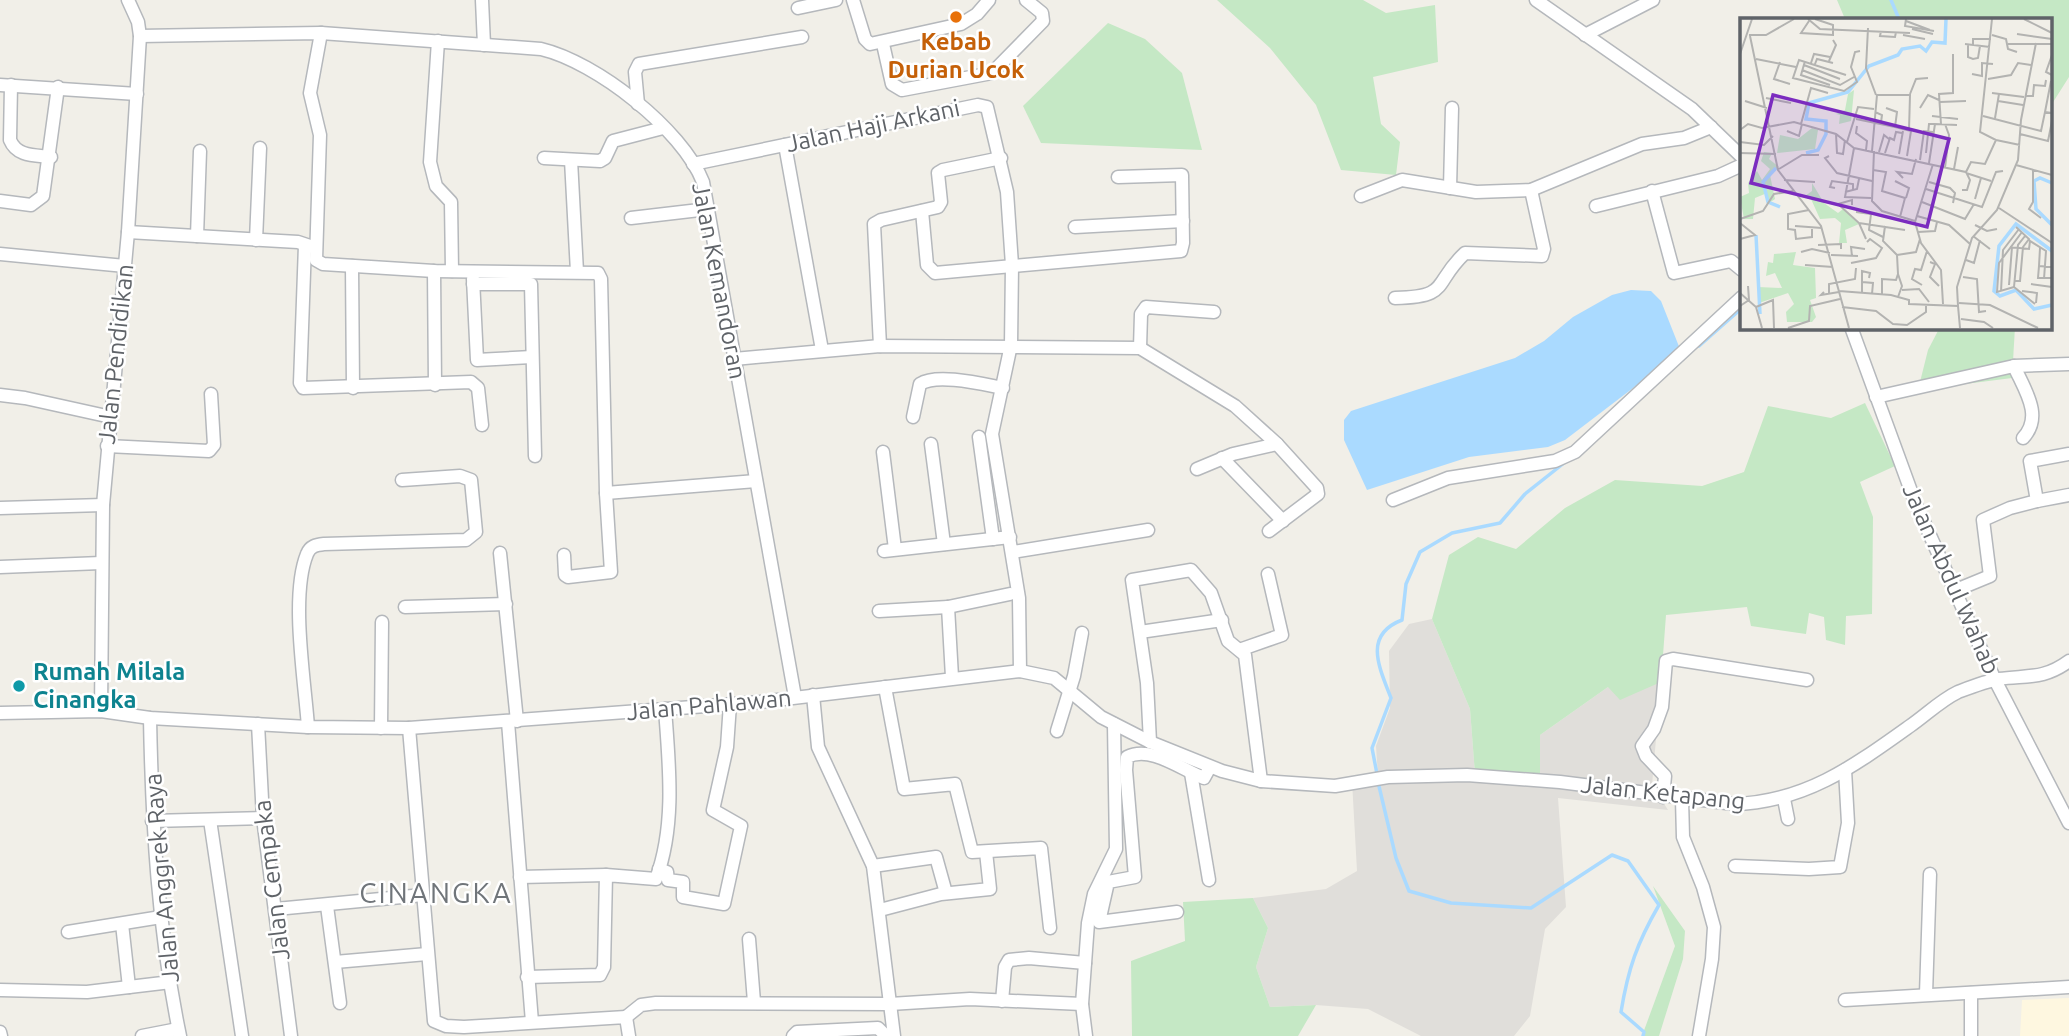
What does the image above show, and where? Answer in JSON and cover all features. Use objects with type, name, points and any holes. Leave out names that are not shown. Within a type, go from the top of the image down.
[{"type":"street","name":"Jalan Pendidikan","points":[[101,711],[103,505],[128,232],[140,36],[138,22],[128,0]]},
{"type":"street","points":[[482,0],[484,45]]},
{"type":"street","points":[[798,8],[831,0]]},
{"type":"street","points":[[853,0],[866,41],[883,44],[961,24],[977,14],[989,0]]},
{"type":"street","points":[[883,44],[892,84],[902,90],[992,73],[1045,18],[1026,0]]},
{"type":"street","points":[[1536,0],[1627,61],[1711,127],[1740,155]]},
{"type":"street","points":[[1585,35],[1653,0]]},
{"type":"street","name":"Jalan Kemandoran","points":[[140,36],[321,33],[558,53],[638,104],[663,128],[693,164],[703,182],[795,697]]},
{"type":"street","points":[[321,33],[310,93],[320,135],[300,383],[303,388],[354,388],[471,382],[478,388],[482,425]]},
{"type":"street","points":[[638,104],[635,72],[639,64],[802,37]]},
{"type":"street","points":[[438,41],[430,162],[436,186],[451,202],[452,271]]},
{"type":"street","points":[[51,157],[22,153],[13,148],[6,85],[137,94]]},
{"type":"street","points":[[0,201],[31,205],[39,202],[51,157],[58,87]]},
{"type":"street","name":"Jalan Haji Arkani","points":[[693,164],[984,104],[1001,158],[1007,192],[1012,265],[1011,345],[994,422],[992,447],[1013,552],[1021,616],[1020,671]]},
{"type":"street","points":[[1450,188],[1452,108]]},
{"type":"street","points":[[1362,196],[1402,180],[1476,192],[1531,190],[1642,144],[1684,138],[1711,127]]},
{"type":"street","points":[[544,158],[603,160],[612,141],[663,128]]},
{"type":"street","points":[[785,145],[822,350]]},
{"type":"street","points":[[256,240],[260,148]]},
{"type":"street","points":[[197,236],[200,151]]},
{"type":"street","points":[[880,346],[874,225],[881,220],[938,207],[941,202],[938,173],[1001,158]]},
{"type":"street","points":[[571,160],[577,272]]},
{"type":"street","points":[[1596,206],[1718,176],[1740,166]]},
{"type":"street","points":[[922,211],[927,265],[931,272],[1177,252],[1183,247],[1182,175],[1118,177]]},
{"type":"street","points":[[1395,298],[1423,297],[1436,292],[1465,253],[1542,256],[1544,249],[1531,190]]},
{"type":"street","points":[[1652,191],[1674,273],[1731,261],[1740,268]]},
{"type":"street","points":[[631,218],[708,209]]},
{"type":"street","points":[[1074,227],[1183,221]]},
{"type":"street","points":[[128,232],[310,246]]},
{"type":"street","points":[[310,246],[318,262],[452,271],[473,278],[531,284],[536,456]]},
{"type":"street","points":[[0,254],[125,266]]},
{"type":"street","points":[[352,266],[354,388]]},
{"type":"street","points":[[434,271],[435,385]]},
{"type":"street","points":[[473,278],[577,272],[598,273],[601,279],[606,493],[611,572],[566,576],[564,555]]},
{"type":"street","points":[[473,278],[477,360],[532,357]]},
{"type":"street","points":[[1393,499],[1448,478],[1555,461],[1575,452],[1740,299]]},
{"type":"street","points":[[1140,348],[1141,314],[1146,307],[1214,312]]},
{"type":"street","name":"Jalan Abdul Wahab","points":[[1852,329],[1915,502],[1996,680],[2069,823]]},
{"type":"street","points":[[734,359],[880,346],[1140,348],[1234,406],[1277,444],[1318,490],[1269,531]]},
{"type":"street","points":[[1876,397],[2014,366],[2069,363]]},
{"type":"street","points":[[2014,366],[2033,413],[2030,430],[2023,438]]},
{"type":"street","points":[[913,417],[920,384],[924,382],[950,380],[1003,388]]},
{"type":"street","points":[[107,446],[209,451],[214,445],[211,394]]},
{"type":"street","points":[[0,395],[111,417]]},
{"type":"street","points":[[979,437],[993,539]]},
{"type":"street","points":[[931,444],[944,544]]},
{"type":"street","points":[[1197,469],[1222,458],[1277,444]]},
{"type":"street","points":[[883,452],[889,550],[1010,537]]},
{"type":"street","points":[[2037,501],[2030,461],[2069,454]]},
{"type":"street","points":[[1222,458],[1283,521]]},
{"type":"street","points":[[308,727],[300,617],[300,588],[307,553],[313,547],[324,544],[466,540],[476,532],[471,480],[460,476],[402,480]]},
{"type":"street","points":[[606,493],[756,481]]},
{"type":"street","points":[[1956,590],[1990,576],[1983,520],[2010,508],[2069,495]]},
{"type":"street","points":[[0,508],[103,505]]},
{"type":"street","points":[[1013,552],[1148,530]]},
{"type":"street","points":[[500,553],[506,604],[520,877],[532,1022]]},
{"type":"street","points":[[0,567],[101,563]]},
{"type":"street","points":[[1150,742],[1140,632],[1132,580],[1191,569],[1211,593],[1228,640],[1242,649],[1261,781]]},
{"type":"street","points":[[1242,649],[1282,635],[1268,574]]},
{"type":"street","points":[[879,611],[948,607],[1010,594]]},
{"type":"street","points":[[405,607],[506,604]]},
{"type":"street","points":[[948,607],[953,677]]},
{"type":"street","points":[[1140,632],[1222,620]]},
{"type":"street","points":[[381,728],[382,622]]},
{"type":"street","points":[[1057,731],[1070,690],[1082,633]]},
{"type":"street","points":[[1664,797],[1665,776],[1646,756],[1642,746],[1654,729],[1662,708],[1666,661],[1673,659],[1744,668],[1807,680]]},
{"type":"street","name":"Jalan Ketapang","points":[[1388,777],[1503,777],[1734,804],[1784,799],[1845,770],[1947,699],[1996,680],[2034,677],[2058,669],[2069,661]]},
{"type":"street","name":"Jalan Pahlawan","points":[[0,713],[101,711],[150,719],[308,727],[409,728],[730,704],[1020,671],[1047,675],[1114,724],[1210,767],[1261,781],[1311,786],[1388,777]]},
{"type":"street","points":[[885,687],[904,789],[954,784],[970,850],[986,852],[1041,848],[1050,928]]},
{"type":"street","points":[[813,695],[818,747],[873,866],[894,1036]]},
{"type":"street","points":[[659,869],[667,872],[668,880],[683,882],[683,897],[724,904],[741,826],[713,810],[727,747],[730,704]]},
{"type":"street","points":[[520,877],[607,875],[652,881],[659,869],[669,816],[665,709]]},
{"type":"street","name":"Jalan Anggrek Raya","points":[[150,719],[152,821],[161,917],[179,1032]]},
{"type":"street","name":"Jalan Cempaka","points":[[258,724],[263,818],[291,1036]]},
{"type":"street","points":[[1086,1036],[1082,1004],[1094,894],[1115,849],[1114,724]]},
{"type":"street","points":[[409,728],[434,1021],[446,1026],[464,1031],[532,1022],[626,1017],[641,1005],[656,1003],[890,1004],[970,999],[1082,1004]]},
{"type":"street","points":[[1177,912],[1099,922],[1108,882],[1135,877],[1125,770],[1127,757],[1137,752],[1157,757],[1205,778],[1210,767]]},
{"type":"street","points":[[1735,866],[1797,869],[1840,867],[1848,823],[1845,770]]},
{"type":"street","points":[[1191,773],[1209,880]]},
{"type":"street","points":[[1682,799],[1683,837],[1703,887],[1714,927],[1712,959],[1699,1036]]},
{"type":"street","points":[[1784,799],[1788,819]]},
{"type":"street","points":[[152,821],[263,818]]},
{"type":"street","points":[[210,820],[242,1036]]},
{"type":"street","points":[[880,910],[946,893],[990,889],[986,852]]},
{"type":"street","points":[[873,866],[936,857],[946,893]]},
{"type":"street","points":[[1926,994],[1930,874]]},
{"type":"street","points":[[527,977],[600,975],[603,972],[607,875]]},
{"type":"street","points":[[276,909],[424,895]]},
{"type":"street","points":[[327,906],[340,1003]]},
{"type":"street","points":[[68,932],[161,917]]},
{"type":"street","points":[[122,924],[128,987]]},
{"type":"street","points":[[749,939],[754,1002]]},
{"type":"street","points":[[335,962],[427,954]]},
{"type":"street","points":[[1002,1001],[1004,967],[1009,960],[1029,958],[1085,963]]},
{"type":"street","points":[[0,990],[86,992],[171,982]]},
{"type":"street","points":[[1845,1000],[2069,987]]},
{"type":"street","points":[[1971,993],[1971,1036]]},
{"type":"street","points":[[626,1017],[629,1036]]},
{"type":"street","points":[[793,1036],[797,1032],[878,1028],[886,1036]]},
{"type":"street","points":[[142,1036],[179,1032]]},
{"type":"shaded area","points":[[1432,619],[1470,709],[1475,774],[1540,776],[1540,735],[1608,687],[1661,682],[1652,785],[1668,810],[1558,798],[1566,907],[1545,929],[1530,1016],[1514,1036],[1421,1036],[1368,1009],[1316,1005],[1270,1007],[1256,967],[1268,928],[1253,898],[1326,889],[1357,871],[1352,781],[1378,776],[1376,746],[1390,708],[1389,651],[1409,624]]},
{"type":"shaded area","points":[[2069,998],[2069,1036],[2020,1036],[2022,1000]]},
{"type":"green space","points":[[1217,0],[1363,0],[1386,13],[1435,5],[1438,62],[1373,77],[1381,124],[1400,142],[1396,175],[1341,170],[1316,105],[1270,48]]},
{"type":"green space","points":[[1837,0],[2069,0],[2069,77],[2052,104],[2052,18],[1845,18]]},
{"type":"green space","points":[[1108,23],[1145,39],[1182,73],[1202,150],[1041,143],[1023,106]]},
{"type":"green space","points":[[1939,329],[2015,329],[2012,378],[1918,390],[1928,350]]},
{"type":"green space","points":[[1865,403],[1895,466],[1860,482],[1873,517],[1872,614],[1846,616],[1845,645],[1826,640],[1824,617],[1809,613],[1806,634],[1751,626],[1747,607],[1666,615],[1661,682],[1620,700],[1608,687],[1540,735],[1540,776],[1475,774],[1470,709],[1432,619],[1449,555],[1478,537],[1516,549],[1565,508],[1615,480],[1702,486],[1744,472],[1768,406],[1831,418]]},
{"type":"green space","points":[[1653,886],[1685,931],[1683,959],[1659,1036],[1642,1036],[1675,946]]},
{"type":"green space","points":[[1253,898],[1268,928],[1256,967],[1270,1007],[1316,1005],[1298,1036],[1132,1036],[1131,961],[1185,941],[1183,902]]},
{"type":"water","points":[[1631,290],[1651,291],[1661,301],[1680,349],[1675,356],[1565,440],[1548,447],[1469,457],[1367,490],[1344,440],[1344,420],[1351,411],[1515,358],[1544,341],[1573,317],[1612,295]]},
{"type":"waterway","points":[[1891,0],[1899,18]]},
{"type":"waterway","points":[[1699,346],[1740,310]]},
{"type":"waterway","points":[[1377,774],[1372,748],[1391,698],[1379,664],[1378,643],[1390,626],[1402,620],[1406,584],[1420,552],[1452,533],[1500,523],[1525,494],[1564,463]]},
{"type":"waterway","points":[[1378,782],[1396,858],[1409,891],[1451,903],[1531,908],[1612,855],[1628,861],[1659,905],[1634,957],[1621,1012],[1644,1032],[1643,1036]]},
{"type":"place","name":"Kebab Durian Ucok","points":[[956,17]]},
{"type":"place","name":"Rumah Milala Cinangka","points":[[19,686]]},
{"type":"district","name":"CINANGKA","points":[[436,893]]}]
